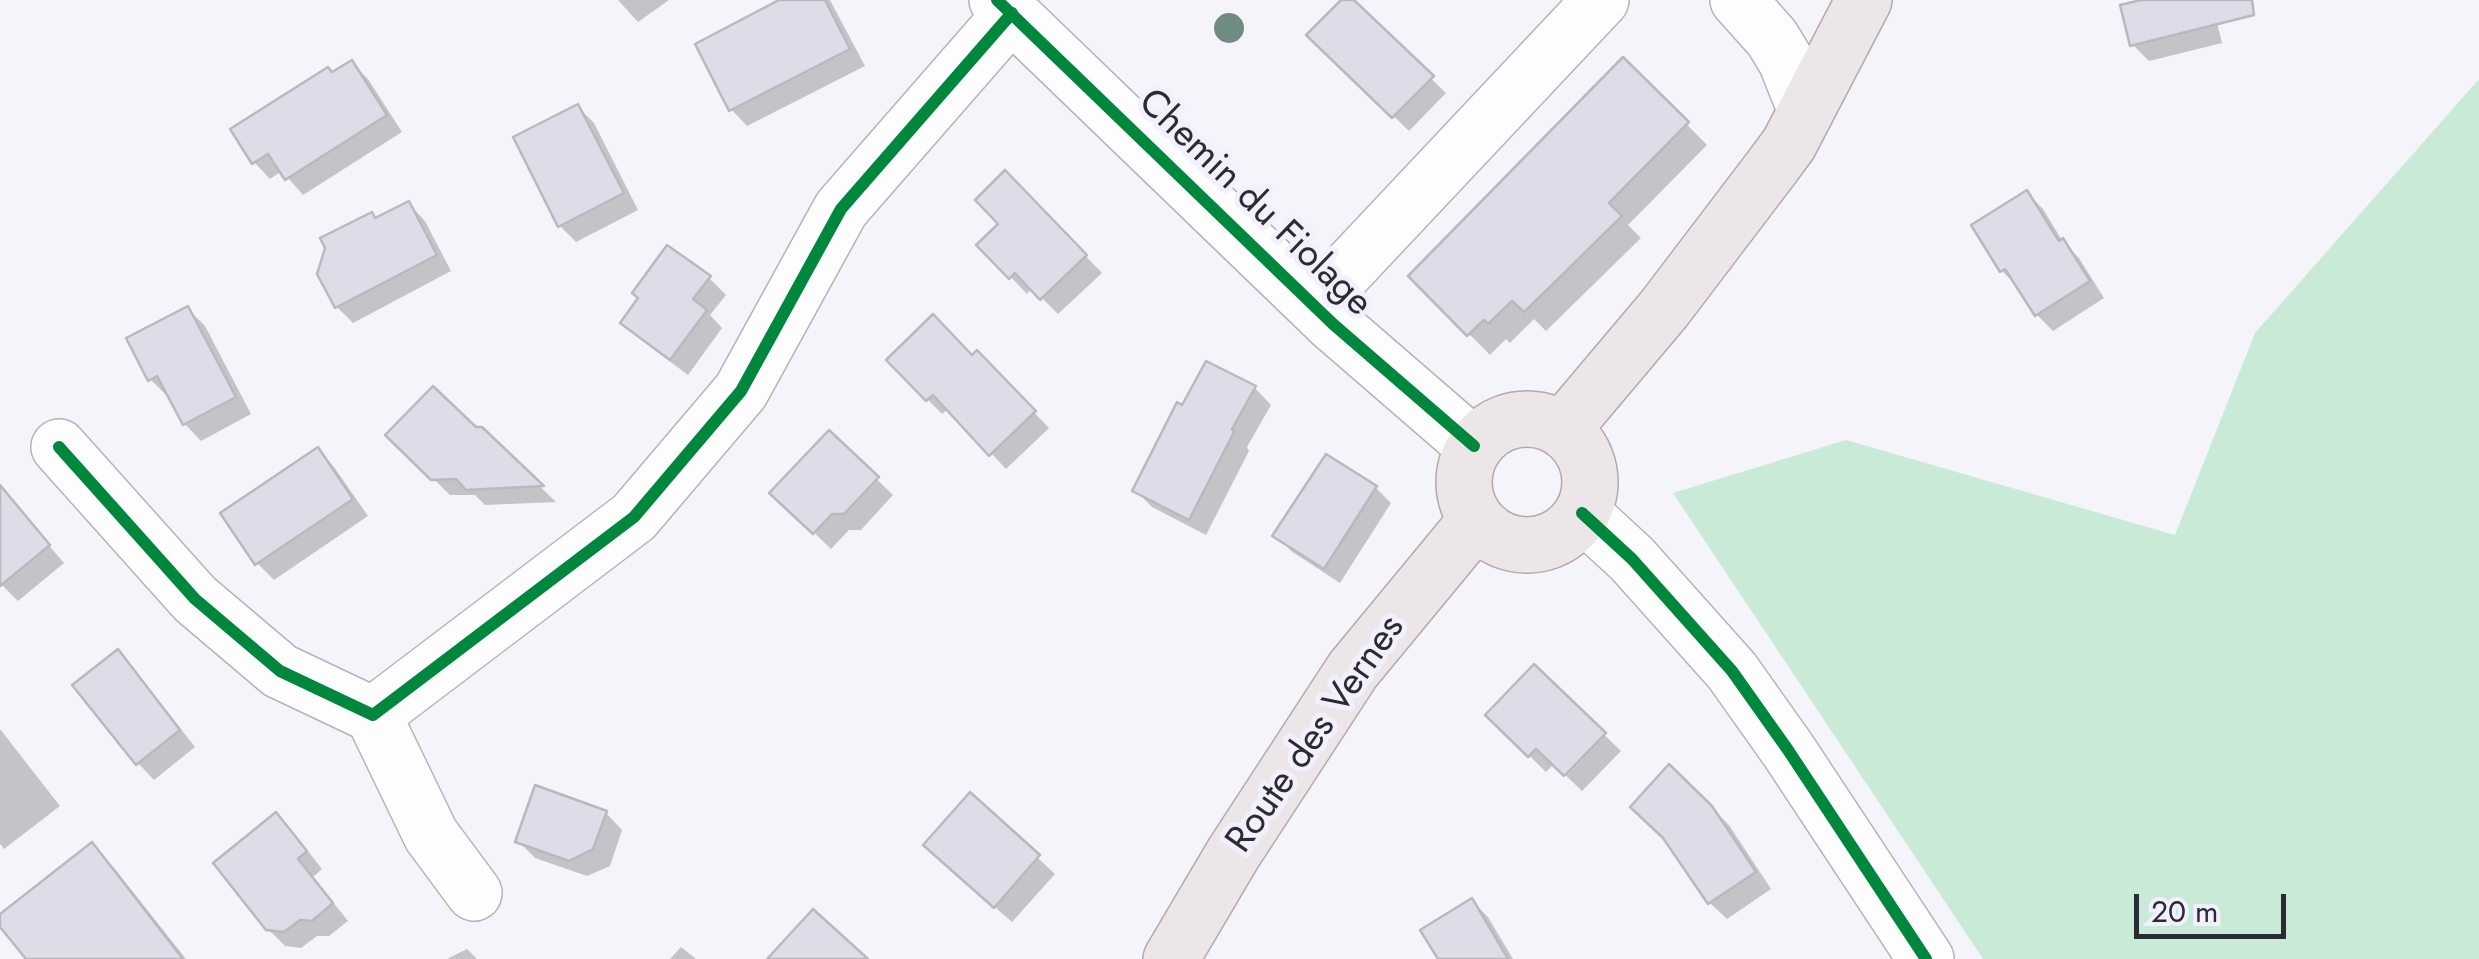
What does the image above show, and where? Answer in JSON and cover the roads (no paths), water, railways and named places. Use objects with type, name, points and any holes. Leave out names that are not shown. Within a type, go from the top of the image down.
[{"type":"main road","points":[[1562,430],[1742,209],[1797,127],[1864,0]]},
{"type":"main road","points":[[1797,127],[1825,103],[1896,0]]},
{"type":"main road","points":[[1525,418],[1544,421],[1562,430],[1586,458],[1590,477],[1582,513],[1570,529],[1552,540],[1532,545],[1492,536],[1466,504],[1463,484],[1474,446],[1505,422],[1525,418]]},
{"type":"main road","name":"Route des Vernes","points":[[1171,959],[1233,854],[1353,670],[1476,521]]},
{"type":"street","points":[[1314,305],[1601,0]]},
{"type":"street","points":[[1738,0],[1772,38],[1786,61],[1797,127]]},
{"type":"street","points":[[373,716],[634,517],[741,391],[841,209],[1004,7]]},
{"type":"street","name":"Chemin du Fiolage","points":[[1004,7],[1314,305],[1474,446]]},
{"type":"street","points":[[58,447],[209,611],[280,671],[373,716],[432,835],[474,892]]},
{"type":"street","points":[[1582,513],[1632,559],[1732,672],[1926,959]]}]
